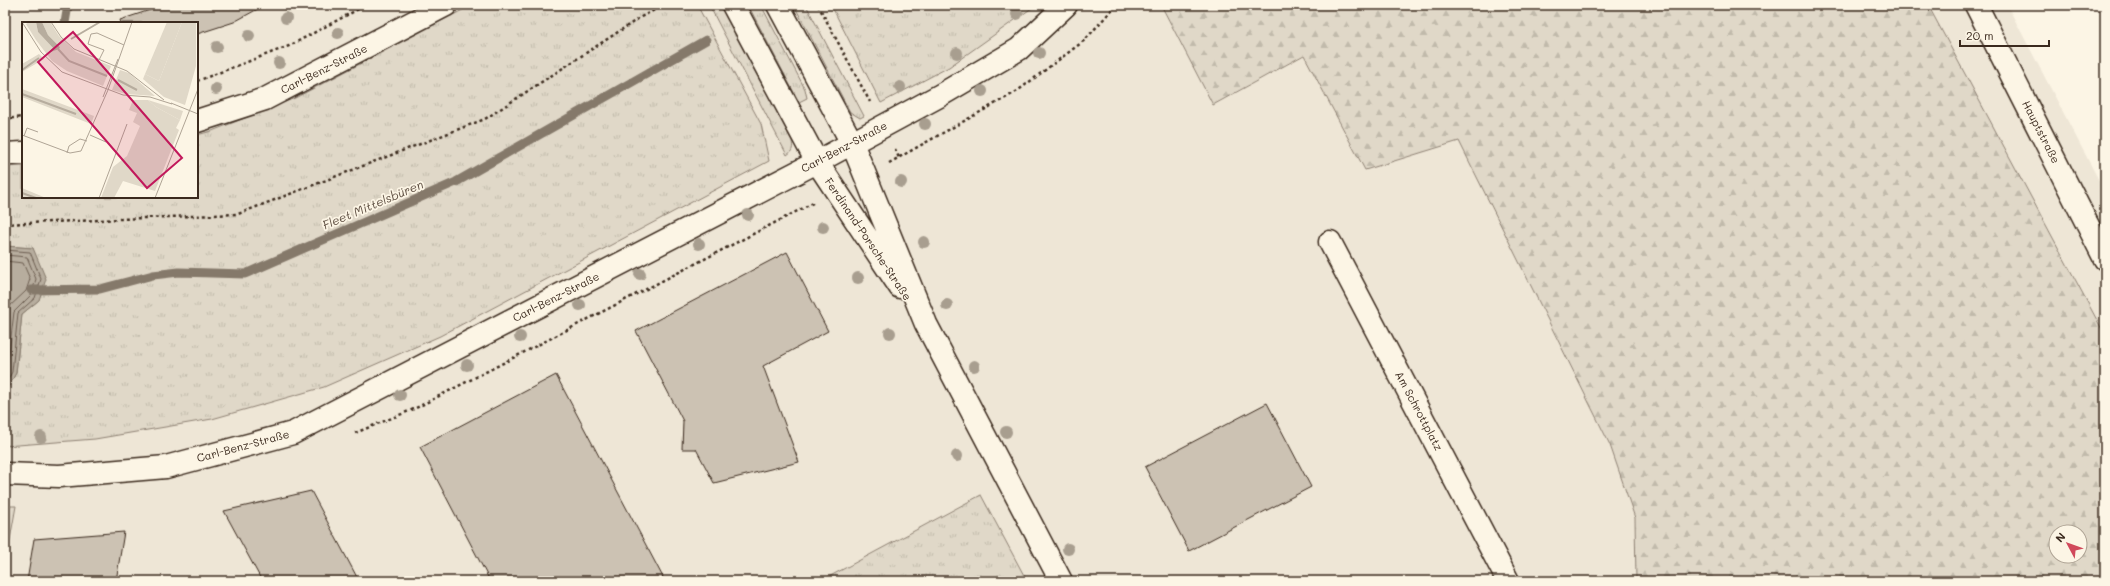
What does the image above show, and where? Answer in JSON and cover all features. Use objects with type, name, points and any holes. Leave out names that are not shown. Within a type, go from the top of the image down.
[{"type":"street","name":"Carl-Benz-Straße","points":[[198,121],[265,99],[446,5]]},
{"type":"street","name":"Ferdinand-Porsche-Straße","points":[[733,5],[817,162],[926,324]]},
{"type":"street","name":"Ferdinand-Porsche-Straße","points":[[778,5],[852,143],[926,324],[1061,581]]},
{"type":"street","name":"Carl-Benz-Straße","points":[[5,474],[59,476],[166,467],[293,433],[817,162],[939,96],[1018,49],[1066,5]]},
{"type":"street","name":"Hauptstraße","points":[[1976,5],[2105,260]]},
{"type":"street","points":[[5,154],[22,153]]},
{"type":"street","name":"Am Schrottplatz","points":[[1330,242],[1508,581]]},
{"type":"path","points":[[198,81],[289,46],[366,5]]},
{"type":"path","points":[[5,224],[238,214],[485,118],[641,17],[664,5]]},
{"type":"path","points":[[818,5],[899,158],[1016,92],[1085,40],[1116,5]]},
{"type":"path","points":[[5,119],[22,117]]},
{"type":"shaded area","points":[[5,5],[1161,5],[1213,105],[1305,55],[1365,170],[1459,141],[1610,445],[1635,518],[1636,581],[5,581]]},
{"type":"shaded area","points":[[1928,5],[2007,5],[2105,192],[2105,335]]},
{"type":"green space","points":[[472,5],[697,5],[761,124],[769,161],[440,336],[324,387],[212,419],[95,439],[5,446],[5,393],[16,373],[22,314],[39,300],[33,248],[5,246],[5,167],[22,166],[22,198],[198,198],[198,135],[212,131],[295,98]]},
{"type":"green space","points":[[709,5],[720,5],[792,141],[792,149],[787,155]]},
{"type":"green space","points":[[748,5],[761,5],[805,89],[807,98],[799,102]]},
{"type":"green space","points":[[794,5],[806,5],[864,116],[860,118],[850,112]]},
{"type":"green space","points":[[831,5],[1036,5],[949,67],[881,103]]},
{"type":"green space","points":[[1161,5],[1928,5],[2105,335],[2105,581],[1636,581],[1635,518],[1610,445],[1459,141],[1365,170],[1304,55],[1213,105]]},
{"type":"green space","points":[[981,495],[1027,581],[821,581]]},
{"type":"green space","points":[[5,506],[16,506],[5,568]]},
{"type":"water","points":[[5,246],[33,248],[46,279],[39,300],[22,314],[16,373],[5,393]]},
{"type":"building","points":[[165,5],[265,5],[234,22],[198,34],[198,22],[121,22],[120,20]]},
{"type":"building","points":[[787,252],[828,331],[763,366],[799,462],[714,483],[696,449],[682,449],[683,421],[636,331]]},
{"type":"building","points":[[556,375],[665,581],[490,581],[420,447]]},
{"type":"building","points":[[1267,403],[1311,487],[1189,551],[1145,467]]},
{"type":"building","points":[[311,491],[359,581],[262,581],[224,511]]},
{"type":"building","points":[[124,532],[116,581],[27,581],[34,539]]},
{"type":"waterway","name":"Fleet Mittelsbüren","points":[[65,22],[68,5]]},
{"type":"waterway","name":"Fleet Mittelsbüren","points":[[31,290],[100,289],[153,275],[179,272],[245,274],[456,182],[706,40]]}]
